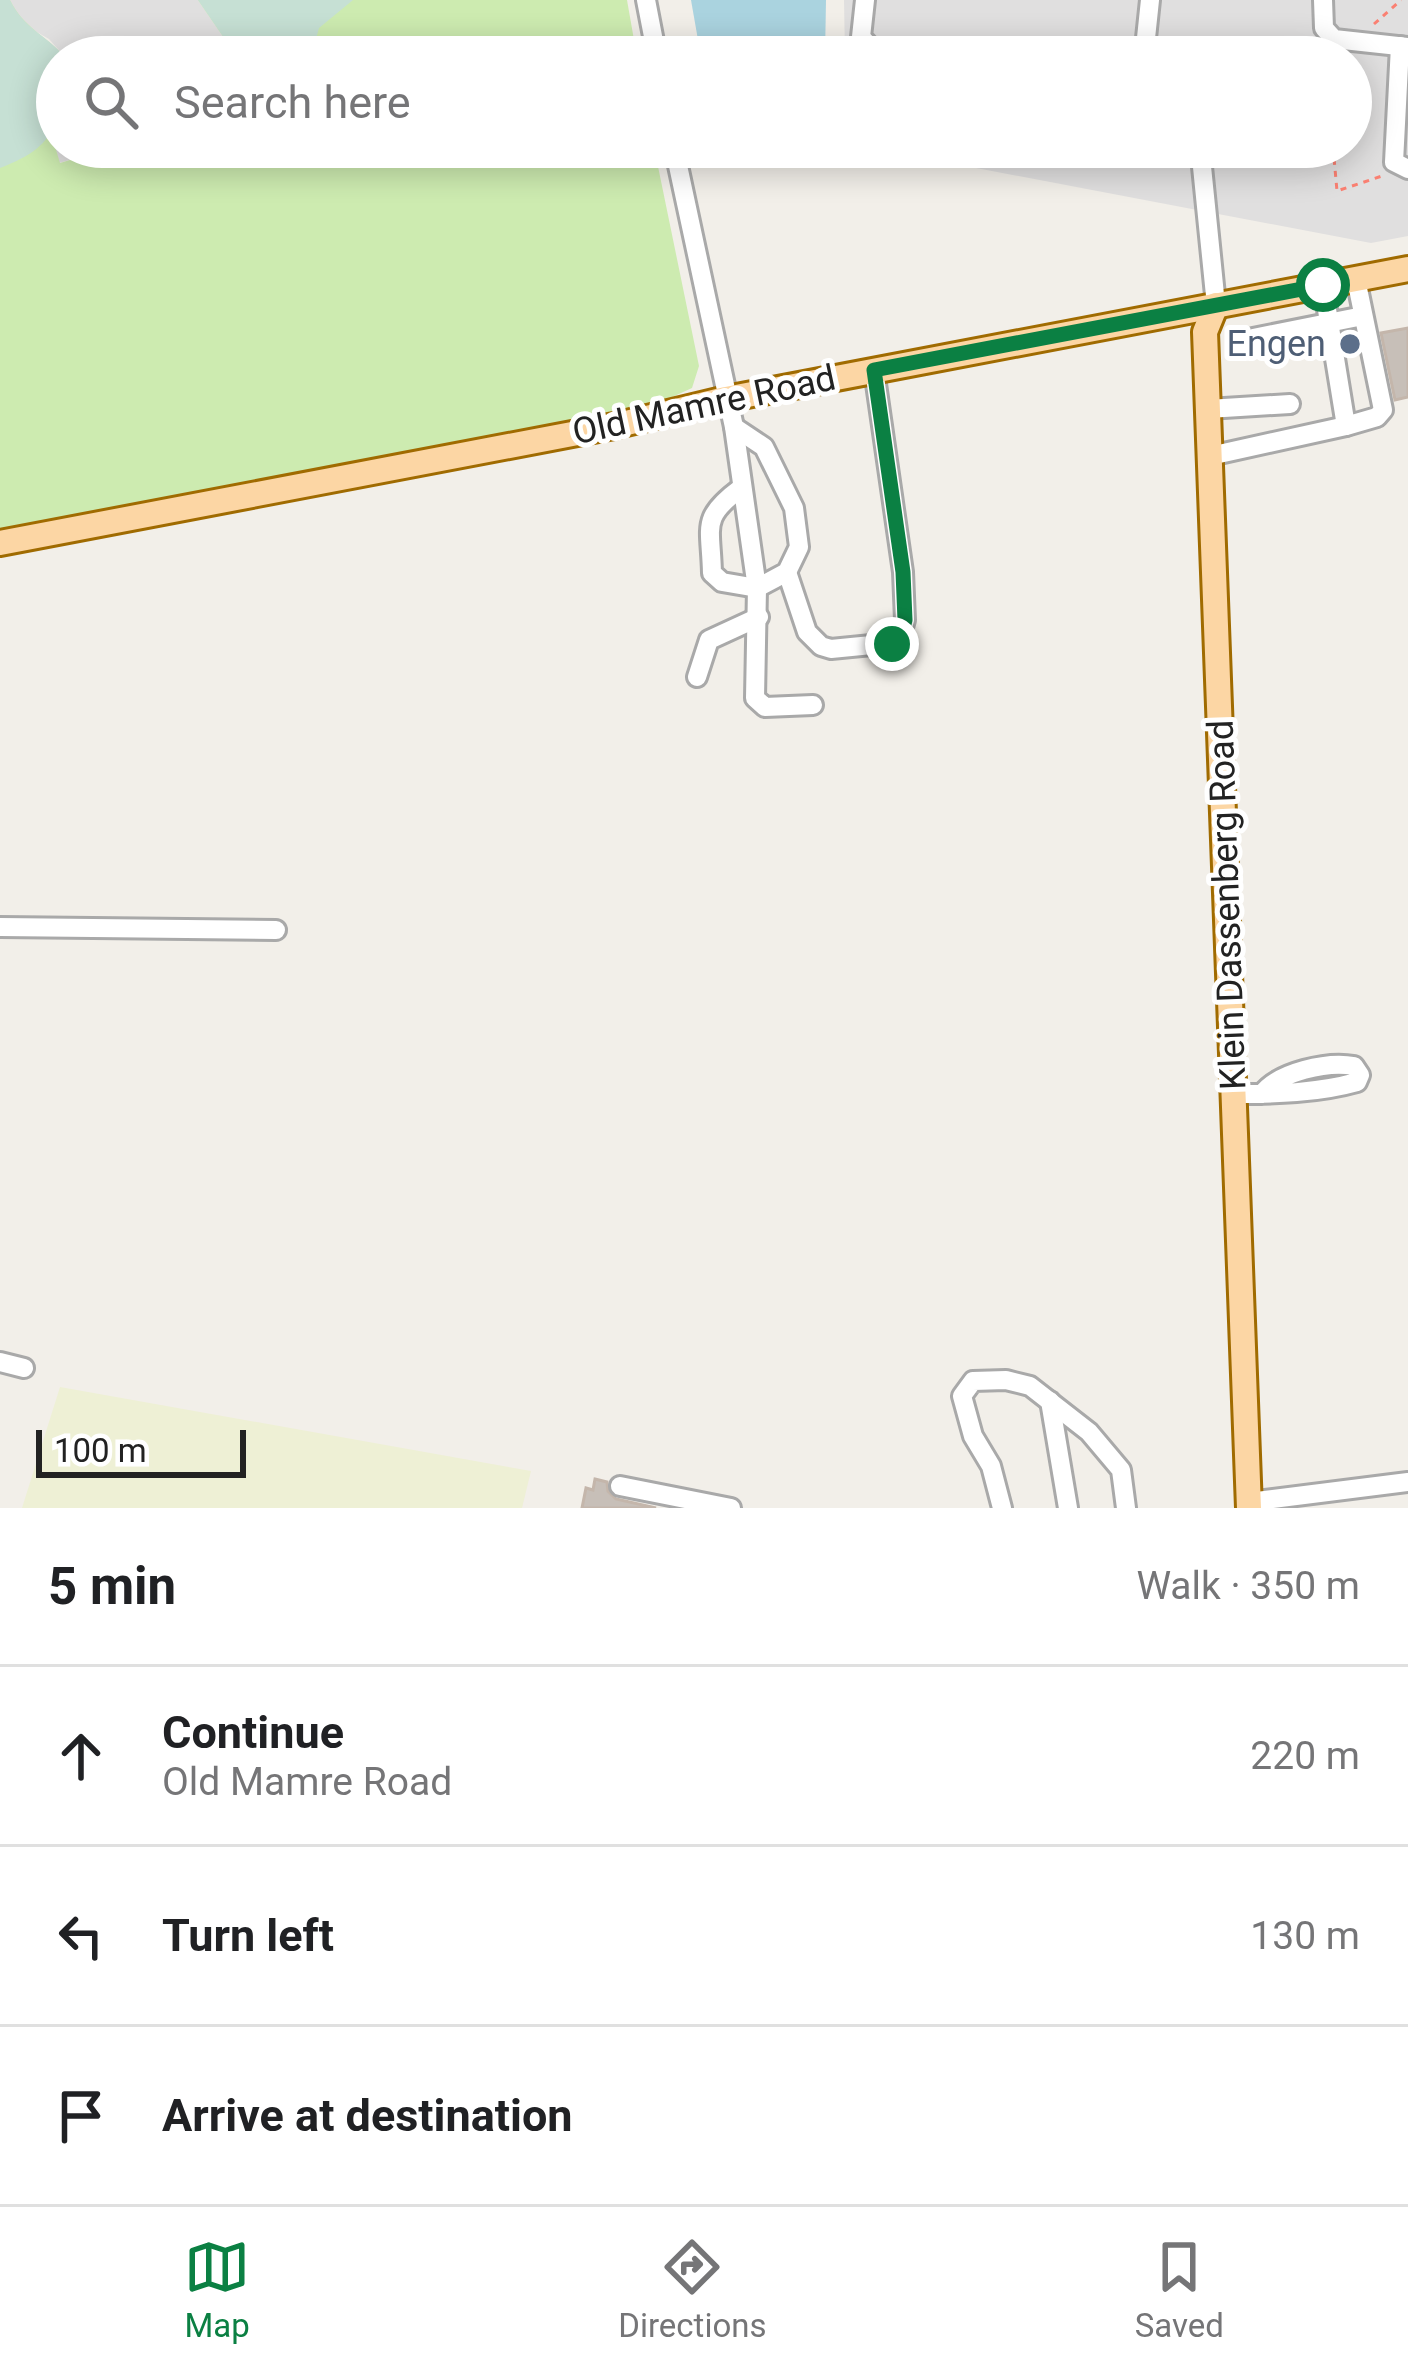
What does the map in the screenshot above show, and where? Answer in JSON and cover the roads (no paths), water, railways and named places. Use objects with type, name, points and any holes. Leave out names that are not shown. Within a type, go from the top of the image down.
[{"type":"main road","name":"Old Mamre Road","points":[[0,543],[614,425],[726,398],[1408,269]]},
{"type":"main road","name":"Klein Dassenberg Road","points":[[1216,304],[1205,332],[1249,1505]]},
{"type":"street","points":[[646,0],[653,36]]},
{"type":"street","points":[[861,36],[865,0]]},
{"type":"street","points":[[1146,36],[1150,0]]},
{"type":"street","points":[[1323,0],[1323,22],[1330,36]]},
{"type":"street","points":[[1372,44],[1404,46],[1394,162],[1404,169]]},
{"type":"street","points":[[678,168],[734,428],[757,588],[757,703],[765,707],[813,705]]},
{"type":"street","points":[[1201,168],[1216,304]]},
{"type":"street","points":[[1210,456],[1346,426],[1377,417],[1383,410],[1356,279]]},
{"type":"street","points":[[1323,285],[1346,426]]},
{"type":"street","points":[[1253,338],[1363,316]]},
{"type":"street","points":[[787,572],[807,632],[821,646],[892,644],[901,635],[903,572],[874,370]]},
{"type":"street","points":[[1208,409],[1290,404]]},
{"type":"street","points":[[734,428],[764,447],[794,508],[799,548],[787,572],[757,588],[722,582],[712,573],[712,512],[741,488]]},
{"type":"street","points":[[697,677],[709,640],[759,617]]},
{"type":"street","points":[[0,927],[276,930]]},
{"type":"street","points":[[1234,1094],[1262,1094]]},
{"type":"street","points":[[0,1362],[24,1368]]},
{"type":"street","points":[[1002,1508],[991,1466],[973,1436],[962,1396],[973,1381],[1006,1380],[1030,1386],[1090,1432],[1113,1457],[1125,1484],[1126,1508]]},
{"type":"street","points":[[1050,1401],[1068,1508]]},
{"type":"street","points":[[1249,1505],[1408,1482]]},
{"type":"street","points":[[620,1486],[731,1508]]},
{"type":"water","points":[[691,0],[826,0],[825,36],[697,36]]},
{"type":"place","name":"Engen","points":[[1350,344]]}]
